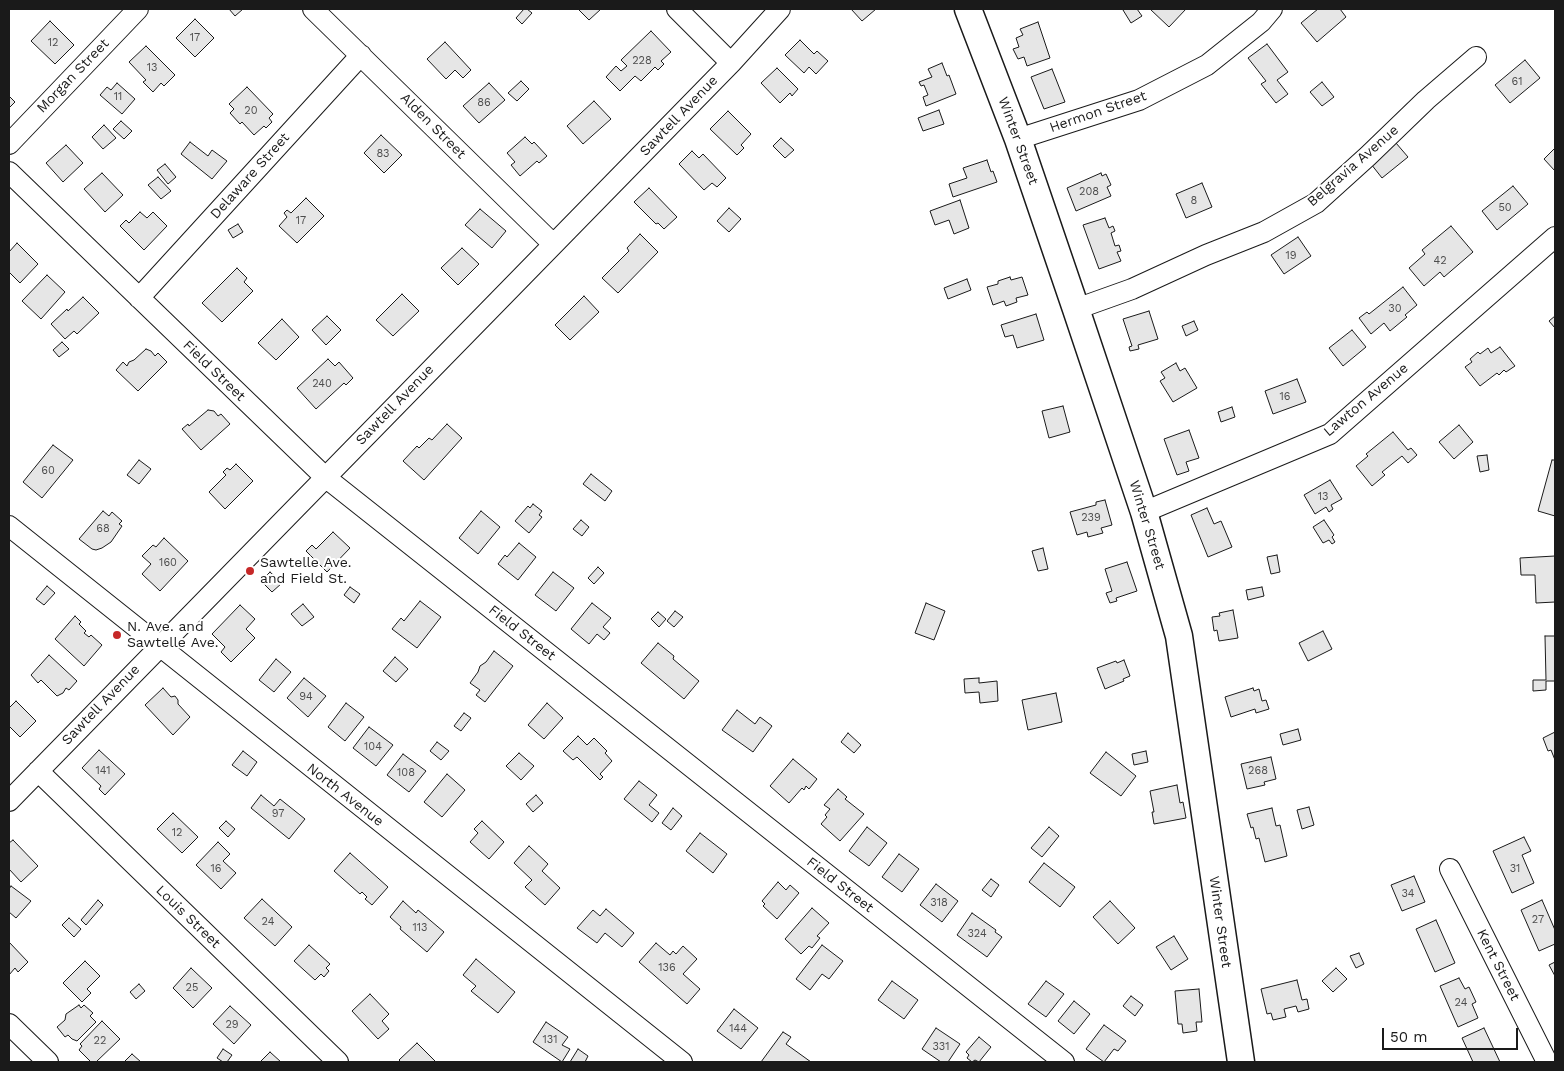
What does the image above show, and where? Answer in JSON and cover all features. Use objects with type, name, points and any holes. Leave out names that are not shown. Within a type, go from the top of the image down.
[{"type":"main road","name":"Winter Street","points":[[968,9],[1018,139],[1076,309],[1144,512],[1179,636],[1241,1062]]},
{"type":"street","name":"Morgan Street","points":[[9,144],[138,9]]},
{"type":"street","name":"Alden Street","points":[[313,9],[553,244]]},
{"type":"street","points":[[677,9],[731,63]]},
{"type":"street","name":"Sawtell Avenue","points":[[9,801],[731,63],[780,9]]},
{"type":"street","name":"Hermon Street","points":[[1018,139],[1139,100],[1207,65],[1261,22],[1272,9]]},
{"type":"street","name":"Delaware Street","points":[[139,298],[361,55]]},
{"type":"street","name":"Belgravia Avenue","points":[[1076,309],[1132,289],[1206,255],[1264,232],[1316,203],[1426,100],[1476,57]]},
{"type":"street","name":"Field Street","points":[[9,172],[325,477],[1064,1062]]},
{"type":"street","name":"Lawton Avenue","points":[[1144,512],[1330,434],[1555,237]]},
{"type":"street","name":"North Avenue","points":[[9,526],[158,647],[682,1062]]},
{"type":"street","name":"Louis Street","points":[[38,771],[338,1062]]},
{"type":"street","name":"Kent Street","points":[[1450,869],[1547,1062]]},
{"type":"street","points":[[9,1024],[48,1062]]},
{"type":"building","points":[[229,9],[243,9],[235,16]]},
{"type":"building","points":[[524,9],[532,13],[522,24],[516,18]]},
{"type":"building","points":[[578,9],[601,9],[589,20]]},
{"type":"building","points":[[851,9],[876,9],[862,21]]},
{"type":"building","points":[[1137,9],[1142,16],[1131,23],[1123,10]]},
{"type":"building","points":[[1150,9],[1186,9],[1169,27]]},
{"type":"building","points":[[1318,9],[1340,9],[1346,17],[1317,42],[1301,23]]},
{"type":"building","points":[[195,19],[214,38],[195,57],[176,38]]},
{"type":"building","points":[[50,21],[74,45],[55,64],[31,41]]},
{"type":"building","points":[[1038,22],[1050,58],[1027,66],[1024,57],[1018,59],[1013,49],[1019,47],[1016,38],[1023,35],[1020,29]]},
{"type":"building","points":[[651,31],[671,52],[661,61],[664,64],[658,70],[655,67],[641,81],[635,76],[620,91],[606,77],[616,66],[621,71],[627,66],[621,60]]},
{"type":"building","points":[[800,40],[814,54],[817,51],[828,61],[816,74],[809,67],[804,73],[785,55]]},
{"type":"building","points":[[445,42],[471,70],[463,78],[455,70],[446,79],[427,59]]},
{"type":"building","points":[[1267,44],[1288,72],[1277,80],[1288,94],[1276,103],[1261,84],[1266,81],[1248,58]]},
{"type":"building","points":[[146,46],[175,75],[164,86],[161,83],[153,92],[143,82],[146,80],[129,62]]},
{"type":"building","points":[[1525,60],[1540,78],[1510,103],[1495,85]]},
{"type":"building","points":[[942,63],[956,94],[926,106],[923,97],[928,95],[924,85],[921,86],[919,82],[932,77],[928,69]]},
{"type":"building","points":[[777,68],[798,89],[792,96],[790,93],[780,103],[761,83]]},
{"type":"building","points":[[1052,69],[1065,102],[1044,109],[1031,77]]},
{"type":"building","points":[[521,81],[529,89],[517,101],[508,93]]},
{"type":"building","points":[[1322,82],[1334,97],[1322,106],[1310,92]]},
{"type":"building","points":[[117,83],[135,99],[122,114],[100,95],[107,87],[111,90]]},
{"type":"building","points":[[489,83],[505,100],[479,123],[463,106]]},
{"type":"building","points":[[247,87],[273,114],[269,118],[272,122],[254,135],[230,113],[234,109],[229,104]]},
{"type":"building","points":[[9,96],[15,102],[9,108]]},
{"type":"building","points":[[594,101],[611,119],[583,144],[567,126]]},
{"type":"building","points":[[939,110],[944,124],[923,131],[918,118]]},
{"type":"building","points":[[728,111],[751,134],[741,145],[744,148],[737,155],[710,129]]},
{"type":"building","points":[[121,121],[132,131],[124,139],[113,129]]},
{"type":"building","points":[[104,125],[116,138],[103,149],[92,137]]},
{"type":"building","points":[[381,135],[402,155],[384,173],[364,153]]},
{"type":"building","points":[[525,137],[532,144],[534,142],[547,156],[539,163],[537,161],[520,176],[511,165],[515,162],[507,153]]},
{"type":"building","points":[[781,138],[794,150],[785,158],[773,146]]},
{"type":"building","points":[[190,142],[208,156],[212,150],[227,161],[212,179],[181,154]]},
{"type":"building","points":[[1396,143],[1408,157],[1382,178],[1371,164]]},
{"type":"building","points":[[66,145],[83,163],[63,182],[46,163]]},
{"type":"building","points":[[1555,148],[1555,171],[1544,159]]},
{"type":"building","points":[[692,151],[699,158],[703,154],[726,178],[717,187],[712,183],[704,190],[679,164]]},
{"type":"building","points":[[987,160],[997,182],[953,197],[949,184],[967,178],[963,168]]},
{"type":"building","points":[[165,164],[176,177],[168,184],[157,170]]},
{"type":"building","points":[[102,173],[123,195],[105,212],[84,189]]},
{"type":"building","points":[[1101,173],[1102,176],[1106,174],[1111,185],[1107,187],[1111,196],[1076,211],[1067,188]]},
{"type":"building","points":[[158,177],[171,191],[161,199],[148,185]]},
{"type":"building","points":[[1202,183],[1212,207],[1186,218],[1176,194]]},
{"type":"building","points":[[1513,186],[1528,204],[1497,230],[1482,211]]},
{"type":"building","points":[[649,188],[677,217],[664,229],[658,223],[656,224],[634,202]]},
{"type":"building","points":[[306,198],[324,216],[297,243],[279,226],[287,217],[284,213],[287,210],[291,213]]},
{"type":"building","points":[[960,200],[969,228],[954,234],[949,220],[935,225],[930,211]]},
{"type":"building","points":[[729,208],[741,219],[729,232],[717,221]]},
{"type":"building","points":[[480,209],[506,231],[492,248],[465,225]]},
{"type":"building","points":[[140,212],[147,218],[153,212],[167,226],[144,250],[120,226],[126,220],[129,223]]},
{"type":"building","points":[[1105,218],[1109,228],[1113,226],[1115,231],[1111,233],[1115,246],[1119,245],[1121,251],[1117,252],[1121,261],[1099,269],[1083,225]]},
{"type":"building","points":[[238,224],[243,232],[233,238],[228,230]]},
{"type":"building","points":[[1451,226],[1473,252],[1444,277],[1440,272],[1424,286],[1409,268],[1425,254],[1422,250]]},
{"type":"building","points":[[640,234],[658,252],[618,293],[602,278],[629,251],[627,248]]},
{"type":"building","points":[[1298,237],[1311,256],[1284,274],[1271,255]]},
{"type":"building","points":[[17,243],[38,264],[20,283],[9,272],[9,252]]},
{"type":"building","points":[[462,248],[479,264],[458,285],[441,268]]},
{"type":"building","points":[[237,268],[247,278],[244,282],[253,291],[222,322],[202,303]]},
{"type":"building","points":[[47,275],[65,292],[41,319],[22,301]]},
{"type":"building","points":[[1010,277],[1011,280],[1022,277],[1028,295],[1016,298],[1017,302],[1006,306],[1004,301],[993,305],[987,287],[998,284],[998,281]]},
{"type":"building","points":[[967,279],[971,290],[948,299],[944,288]]},
{"type":"building","points":[[1403,287],[1417,305],[1405,315],[1407,317],[1390,331],[1384,323],[1371,334],[1359,318],[1367,312],[1369,314]]},
{"type":"building","points":[[402,294],[419,311],[393,336],[376,320]]},
{"type":"building","points":[[584,296],[599,312],[570,340],[555,325]]},
{"type":"building","points":[[83,297],[99,313],[77,334],[74,331],[65,339],[51,324]]},
{"type":"building","points":[[1149,311],[1158,339],[1138,345],[1139,349],[1130,351],[1129,347],[1132,346],[1123,319]]},
{"type":"building","points":[[1036,314],[1044,340],[1017,348],[1013,335],[1005,337],[1001,325]]},
{"type":"building","points":[[327,316],[341,330],[326,345],[312,330]]},
{"type":"building","points":[[1555,316],[1555,328],[1549,321]]},
{"type":"building","points":[[282,319],[299,337],[276,360],[258,343]]},
{"type":"building","points":[[1194,321],[1198,330],[1186,336],[1182,326]]},
{"type":"building","points":[[1352,330],[1366,347],[1343,366],[1329,348]]},
{"type":"building","points":[[62,342],[69,349],[59,357],[53,350]]},
{"type":"building","points":[[1500,347],[1515,366],[1506,372],[1504,370],[1499,375],[1497,373],[1480,386],[1465,367],[1472,362],[1470,359],[1478,352],[1480,354],[1488,348],[1491,353]]},
{"type":"building","points":[[146,349],[155,356],[158,353],[167,362],[138,391],[116,370],[123,362],[127,366],[129,362]]},
{"type":"building","points":[[328,359],[335,366],[339,362],[353,378],[346,385],[344,383],[316,409],[297,388]]},
{"type":"building","points":[[1176,363],[1180,371],[1185,368],[1197,388],[1173,402],[1160,381],[1165,378],[1161,372]]},
{"type":"building","points":[[1297,379],[1306,402],[1273,414],[1265,391]]},
{"type":"building","points":[[1063,406],[1070,432],[1049,438],[1042,411]]},
{"type":"building","points":[[1232,407],[1235,417],[1221,422],[1218,412]]},
{"type":"building","points":[[208,410],[214,411],[218,416],[221,414],[230,424],[201,450],[182,429],[188,424],[189,426]]},
{"type":"building","points":[[447,424],[462,438],[424,480],[403,461],[417,446],[419,448],[429,438],[432,440]]},
{"type":"building","points":[[1459,425],[1473,442],[1454,459],[1439,442]]},
{"type":"building","points":[[1189,430],[1199,458],[1186,462],[1189,471],[1177,475],[1164,439]]},
{"type":"building","points":[[1393,432],[1408,450],[1411,448],[1417,455],[1408,463],[1402,456],[1382,472],[1385,475],[1372,486],[1356,466],[1368,456],[1366,454]]},
{"type":"building","points":[[53,445],[73,460],[42,498],[23,482]]},
{"type":"building","points":[[1487,455],[1489,470],[1480,472],[1477,456]]},
{"type":"building","points":[[139,460],[151,469],[139,484],[127,475]]},
{"type":"building","points":[[1552,460],[1555,460],[1555,516],[1538,511]]},
{"type":"building","points":[[236,464],[253,481],[225,509],[209,492],[226,475],[223,472],[227,468],[230,470]]},
{"type":"building","points":[[591,474],[612,491],[605,501],[583,484]]},
{"type":"building","points":[[1330,480],[1342,499],[1331,505],[1333,509],[1329,512],[1326,507],[1315,514],[1304,495]]},
{"type":"building","points":[[1105,500],[1112,525],[1101,528],[1103,533],[1088,537],[1087,532],[1077,535],[1070,512],[1096,505],[1096,502]]},
{"type":"building","points":[[533,504],[542,511],[539,515],[542,517],[529,533],[515,521],[528,506],[530,508]]},
{"type":"building","points":[[1207,508],[1214,524],[1221,521],[1232,547],[1208,557],[1191,515]]},
{"type":"building","points":[[103,511],[109,516],[112,512],[122,521],[119,524],[122,526],[111,542],[96,550],[79,539]]},
{"type":"building","points":[[481,511],[500,527],[478,554],[459,538]]},
{"type":"building","points":[[581,520],[589,527],[582,536],[573,529]]},
{"type":"building","points":[[1324,520],[1334,535],[1332,537],[1335,542],[1332,544],[1329,540],[1323,543],[1313,527]]},
{"type":"building","points":[[333,532],[350,548],[327,572],[306,551],[312,545],[316,549]]},
{"type":"building","points":[[164,538],[188,561],[160,591],[142,574],[151,564],[142,556],[153,545],[156,547]]},
{"type":"building","points":[[519,543],[536,557],[518,580],[498,564]]},
{"type":"building","points":[[1043,548],[1048,569],[1038,571],[1032,551]]},
{"type":"building","points":[[1277,555],[1280,572],[1271,574],[1267,557]]},
{"type":"building","points":[[1555,556],[1555,602],[1536,603],[1535,575],[1521,575],[1520,558]]},
{"type":"building","points":[[1127,562],[1137,591],[1116,598],[1117,601],[1110,603],[1106,593],[1112,591],[1105,569]]},
{"type":"building","points":[[598,567],[604,573],[594,584],[588,578]]},
{"type":"building","points":[[270,572],[282,583],[272,592],[261,581]]},
{"type":"building","points":[[553,572],[574,588],[556,611],[535,595]]},
{"type":"building","points":[[47,586],[55,593],[44,605],[36,599]]},
{"type":"building","points":[[350,587],[360,594],[354,603],[344,595]]},
{"type":"building","points":[[1262,587],[1264,596],[1248,600],[1246,590]]},
{"type":"building","points":[[420,601],[441,617],[417,648],[392,629],[401,618],[404,621]]},
{"type":"building","points":[[592,603],[611,618],[603,627],[610,633],[604,640],[597,634],[589,644],[571,629]]},
{"type":"building","points":[[926,603],[945,611],[934,640],[915,633]]},
{"type":"building","points":[[303,604],[314,617],[302,626],[291,614]]},
{"type":"building","points":[[240,605],[255,619],[246,629],[255,638],[231,662],[221,652],[225,647],[212,634]]},
{"type":"building","points":[[1233,610],[1238,638],[1219,641],[1217,630],[1214,631],[1212,617],[1220,616],[1219,613]]},
{"type":"building","points":[[675,611],[683,617],[674,627],[667,621]]},
{"type":"building","points":[[658,612],[666,619],[659,627],[651,619]]},
{"type":"building","points":[[75,616],[81,622],[79,624],[86,631],[84,633],[89,637],[91,635],[102,645],[84,666],[55,639]]},
{"type":"building","points":[[1323,631],[1332,649],[1308,661],[1299,643]]},
{"type":"building","points":[[1545,636],[1555,636],[1555,681],[1546,681],[1546,690],[1533,691],[1533,680],[1546,680]]},
{"type":"building","points":[[658,643],[674,656],[673,659],[699,681],[684,699],[641,663]]},
{"type":"building","points":[[494,651],[513,666],[485,702],[476,695],[480,690],[470,683],[480,666],[486,662]]},
{"type":"building","points":[[49,655],[77,681],[69,690],[66,688],[63,693],[57,696],[41,680],[38,683],[31,675]]},
{"type":"building","points":[[395,657],[408,669],[396,682],[383,671]]},
{"type":"building","points":[[276,659],[291,672],[274,692],[259,680]]},
{"type":"building","points":[[1124,660],[1130,676],[1123,679],[1124,681],[1105,689],[1097,668]]},
{"type":"building","points":[[304,678],[326,696],[308,717],[287,698]]},
{"type":"building","points":[[979,678],[979,683],[997,681],[998,701],[980,703],[979,692],[965,693],[964,679]]},
{"type":"building","points":[[163,688],[171,697],[175,696],[178,704],[190,717],[173,735],[145,705]]},
{"type":"building","points":[[1253,688],[1254,691],[1259,689],[1262,701],[1266,700],[1269,709],[1256,713],[1255,709],[1231,717],[1225,697]]},
{"type":"building","points":[[1056,693],[1062,722],[1028,730],[1022,700]]},
{"type":"building","points":[[16,701],[36,721],[20,737],[9,726],[9,708]]},
{"type":"building","points":[[346,703],[364,717],[345,741],[328,727]]},
{"type":"building","points":[[547,703],[563,718],[544,739],[528,725]]},
{"type":"building","points":[[737,710],[755,724],[760,717],[772,726],[753,752],[722,730]]},
{"type":"building","points":[[464,713],[471,718],[461,731],[454,726]]},
{"type":"building","points":[[369,727],[393,745],[376,766],[353,748]]},
{"type":"building","points":[[1298,729],[1301,740],[1283,745],[1280,734]]},
{"type":"building","points":[[1555,732],[1555,760],[1551,750],[1548,751],[1543,738]]},
{"type":"building","points":[[848,733],[861,745],[854,753],[841,742]]},
{"type":"building","points":[[578,736],[587,745],[594,738],[607,751],[605,753],[612,761],[600,774],[603,777],[600,780],[577,757],[573,760],[563,751]]},
{"type":"building","points":[[437,742],[449,751],[441,760],[430,751]]},
{"type":"building","points":[[99,750],[125,774],[105,795],[99,789],[101,786],[82,768]]},
{"type":"building","points":[[243,751],[257,762],[247,776],[232,765]]},
{"type":"building","points":[[1146,751],[1148,762],[1134,765],[1132,754]]},
{"type":"building","points":[[1106,752],[1136,776],[1121,796],[1090,773]]},
{"type":"building","points":[[519,753],[534,766],[521,780],[506,766]]},
{"type":"building","points":[[403,754],[426,771],[409,792],[387,775]]},
{"type":"building","points":[[1271,757],[1276,779],[1264,782],[1265,785],[1247,789],[1241,764]]},
{"type":"building","points":[[793,759],[817,779],[809,789],[806,786],[804,790],[802,788],[789,803],[770,786]]},
{"type":"building","points":[[447,774],[465,790],[442,817],[424,802]]},
{"type":"building","points":[[639,781],[657,795],[649,805],[659,813],[652,822],[624,799]]},
{"type":"building","points":[[1177,785],[1180,803],[1183,802],[1186,818],[1154,824],[1150,791]]},
{"type":"building","points":[[838,789],[847,797],[845,799],[864,814],[840,841],[821,824],[827,817],[825,815],[830,809],[824,805]]},
{"type":"building","points":[[261,795],[274,806],[280,799],[305,819],[289,839],[251,808]]},
{"type":"building","points":[[536,795],[543,803],[533,812],[526,804]]},
{"type":"building","points":[[1309,807],[1314,825],[1302,829],[1297,810]]},
{"type":"building","points":[[673,808],[682,816],[671,830],[662,823]]},
{"type":"building","points":[[1272,808],[1276,826],[1280,825],[1287,856],[1265,862],[1259,838],[1256,839],[1247,814]]},
{"type":"building","points":[[173,813],[198,837],[182,853],[157,829]]},
{"type":"building","points":[[226,821],[235,829],[228,837],[219,828]]},
{"type":"building","points":[[482,821],[504,842],[489,859],[470,842],[478,833],[474,829]]},
{"type":"building","points":[[867,827],[887,843],[869,866],[849,851]]},
{"type":"building","points":[[1049,827],[1059,836],[1042,857],[1031,848]]},
{"type":"building","points":[[700,833],[727,854],[713,873],[686,851]]},
{"type":"building","points":[[1524,837],[1531,851],[1522,855],[1534,883],[1512,893],[1493,851]]},
{"type":"building","points":[[13,840],[38,866],[21,882],[9,869],[9,843]]},
{"type":"building","points":[[218,842],[230,854],[223,861],[236,873],[221,889],[196,865]]},
{"type":"building","points":[[529,846],[548,864],[542,871],[560,888],[545,905],[525,887],[532,880],[514,863]]},
{"type":"building","points":[[350,853],[388,887],[372,905],[365,899],[367,897],[362,892],[360,894],[334,871]]},
{"type":"building","points":[[899,854],[919,869],[902,892],[882,877]]},
{"type":"building","points":[[1044,863],[1075,887],[1060,907],[1029,882]]},
{"type":"building","points":[[1414,876],[1425,902],[1402,911],[1391,885]]},
{"type":"building","points":[[991,879],[999,885],[991,897],[982,890]]},
{"type":"building","points":[[778,882],[786,890],[790,885],[799,893],[777,919],[763,906],[765,904],[762,901]]},
{"type":"building","points":[[936,884],[958,901],[942,922],[920,905]]},
{"type":"building","points":[[11,886],[31,901],[16,918],[9,912],[9,889]]},
{"type":"building","points":[[262,899],[292,927],[275,946],[244,918]]},
{"type":"building","points":[[98,900],[103,905],[86,925],[81,920]]},
{"type":"building","points":[[1542,900],[1555,930],[1555,944],[1539,951],[1521,910]]},
{"type":"building","points":[[403,901],[416,913],[418,910],[444,932],[427,952],[400,929],[401,927],[390,917]]},
{"type":"building","points":[[1110,901],[1135,928],[1118,944],[1093,917]]},
{"type":"building","points":[[812,908],[829,923],[817,936],[820,938],[812,948],[809,946],[801,954],[785,939]]},
{"type":"building","points":[[606,909],[634,933],[622,947],[605,933],[597,943],[577,928],[593,910],[600,916]]},
{"type":"building","points":[[972,913],[996,930],[995,932],[1002,937],[987,957],[957,935]]},
{"type":"building","points":[[69,918],[81,929],[74,937],[62,925]]},
{"type":"building","points":[[1436,920],[1455,963],[1435,972],[1416,929]]},
{"type":"building","points":[[1174,936],[1188,959],[1171,970],[1156,947]]},
{"type":"building","points":[[9,942],[28,962],[18,972],[15,968],[9,975]]},
{"type":"building","points":[[656,943],[670,955],[673,951],[676,954],[683,946],[697,959],[683,974],[700,989],[687,1004],[639,962]]},
{"type":"building","points":[[309,945],[330,964],[326,968],[329,971],[324,977],[321,974],[315,980],[294,961]]},
{"type":"building","points":[[822,945],[843,961],[829,979],[822,974],[810,990],[796,979]]},
{"type":"building","points":[[1359,953],[1364,964],[1356,968],[1350,956]]},
{"type":"building","points":[[476,959],[515,992],[498,1013],[471,991],[476,986],[463,975]]},
{"type":"building","points":[[85,961],[100,976],[87,989],[91,993],[82,1002],[63,983]]},
{"type":"building","points":[[1555,962],[1555,976],[1549,965]]},
{"type":"building","points":[[191,968],[212,988],[193,1008],[173,988]]},
{"type":"building","points":[[1336,968],[1347,979],[1333,992],[1322,981]]},
{"type":"building","points":[[1459,978],[1465,989],[1469,987],[1476,1002],[1472,1004],[1478,1018],[1458,1027],[1440,986]]},
{"type":"building","points":[[1297,980],[1302,1000],[1307,999],[1309,1009],[1298,1012],[1296,1006],[1284,1009],[1286,1017],[1273,1020],[1271,1013],[1267,1014],[1261,989]]},
{"type":"building","points":[[892,981],[918,1000],[904,1019],[878,1000]]},
{"type":"building","points":[[1046,981],[1064,994],[1046,1017],[1028,1004]]},
{"type":"building","points":[[139,984],[145,991],[136,999],[130,992]]},
{"type":"building","points":[[1199,989],[1202,1022],[1196,1022],[1197,1031],[1183,1033],[1182,1024],[1178,1024],[1175,991]]},
{"type":"building","points":[[370,994],[389,1014],[382,1021],[389,1029],[378,1039],[352,1011]]},
{"type":"building","points":[[1131,996],[1143,1005],[1135,1016],[1123,1006]]},
{"type":"building","points":[[1074,1001],[1090,1014],[1074,1034],[1058,1021]]},
{"type":"building","points":[[79,1005],[81,1008],[84,1005],[93,1013],[90,1016],[96,1022],[77,1041],[68,1035],[65,1037],[57,1027],[65,1020],[66,1014]]},
{"type":"building","points":[[230,1006],[251,1025],[234,1044],[213,1024]]},
{"type":"building","points":[[734,1009],[758,1028],[741,1049],[717,1031]]},
{"type":"building","points":[[102,1021],[120,1039],[96,1062],[91,1062],[79,1050],[82,1046],[80,1044]]},
{"type":"building","points":[[546,1022],[568,1037],[562,1045],[570,1049],[562,1062],[533,1042]]},
{"type":"building","points":[[1104,1025],[1126,1041],[1118,1051],[1114,1049],[1104,1062],[1086,1049]]},
{"type":"building","points":[[936,1028],[960,1044],[948,1062],[941,1062],[922,1049]]},
{"type":"building","points":[[1484,1028],[1500,1062],[1473,1062],[1462,1038]]},
{"type":"building","points":[[783,1032],[791,1037],[786,1044],[811,1062],[761,1062]]},
{"type":"building","points":[[979,1037],[991,1047],[979,1062],[975,1060],[972,1062],[967,1058],[969,1055],[966,1052]]},
{"type":"building","points":[[417,1043],[436,1062],[401,1062],[399,1060]]},
{"type":"building","points":[[223,1049],[232,1055],[227,1062],[217,1058]]},
{"type":"building","points":[[578,1049],[588,1056],[585,1062],[570,1062]]},
{"type":"building","points":[[270,1052],[281,1062],[260,1062]]},
{"type":"building","points":[[132,1054],[141,1062],[124,1062]]},
{"type":"place","name":"Sawtelle Ave. and Field St.","points":[[250,571]]},
{"type":"place","name":"N. Ave. and Sawtelle Ave.","points":[[117,635]]}]
